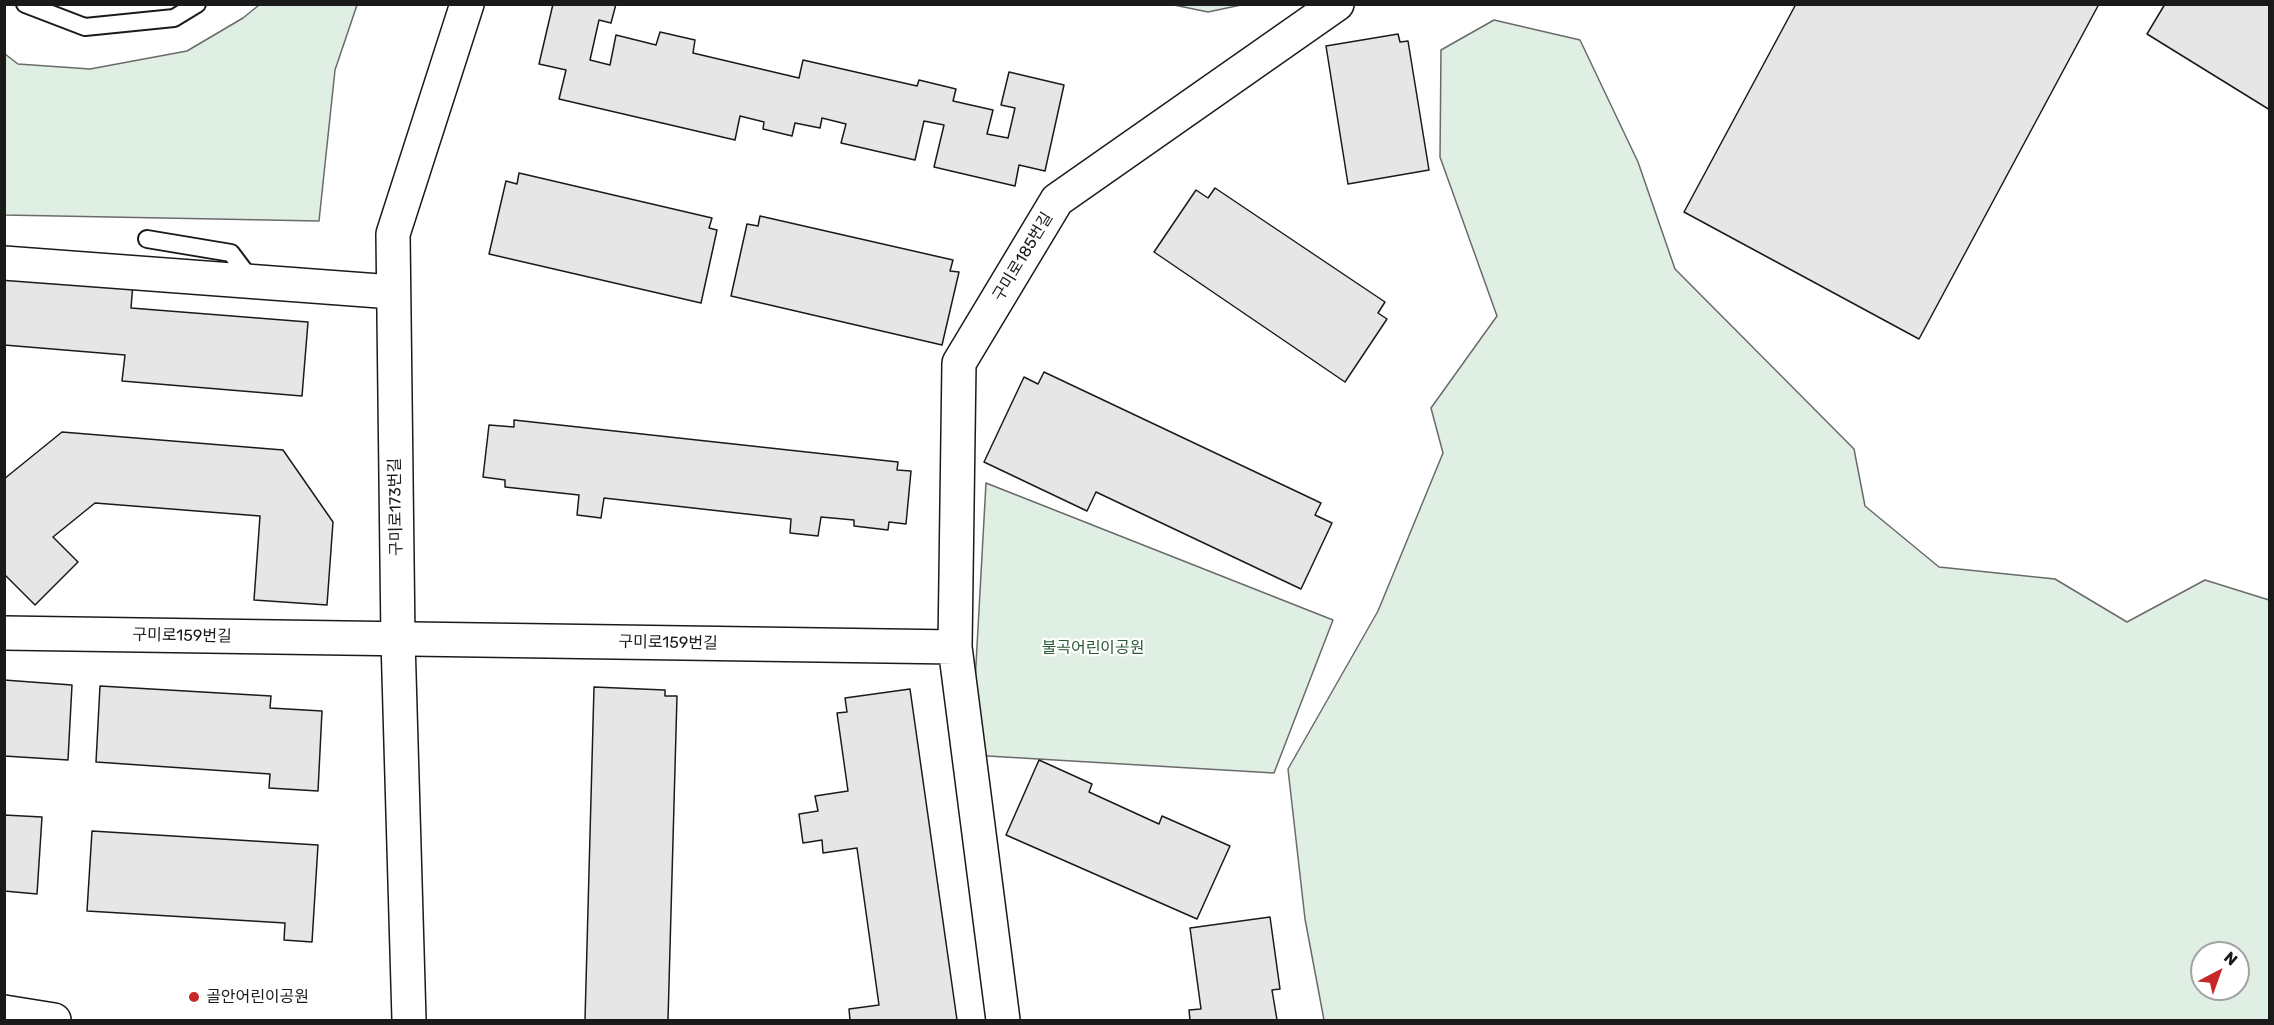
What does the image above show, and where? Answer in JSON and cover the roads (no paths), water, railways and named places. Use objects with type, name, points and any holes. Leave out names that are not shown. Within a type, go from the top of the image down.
[{"type":"street","name":"구미로173번길","points":[[409,1020],[398,640],[393,234],[467,4]]},
{"type":"street","name":"구미로185번길","points":[[955,647],[959,363],[1057,200],[1337,4]]},
{"type":"street","points":[[4,263],[393,292]]},
{"type":"street","name":"구미로159번길","points":[[4,633],[955,647]]},
{"type":"street","points":[[955,647],[1003,1020]]},
{"type":"street","points":[[4,1012],[54,1020]]},
{"type":"lane","points":[[25,4],[85,27],[174,18],[197,4]]},
{"type":"lane","points":[[147,239],[231,253],[252,282]]},
{"type":"place","name":"골안어린이공원","points":[[194,997]]},
{"type":"park label","name":"불곡어린이공원","points":[[1093,648]]}]
